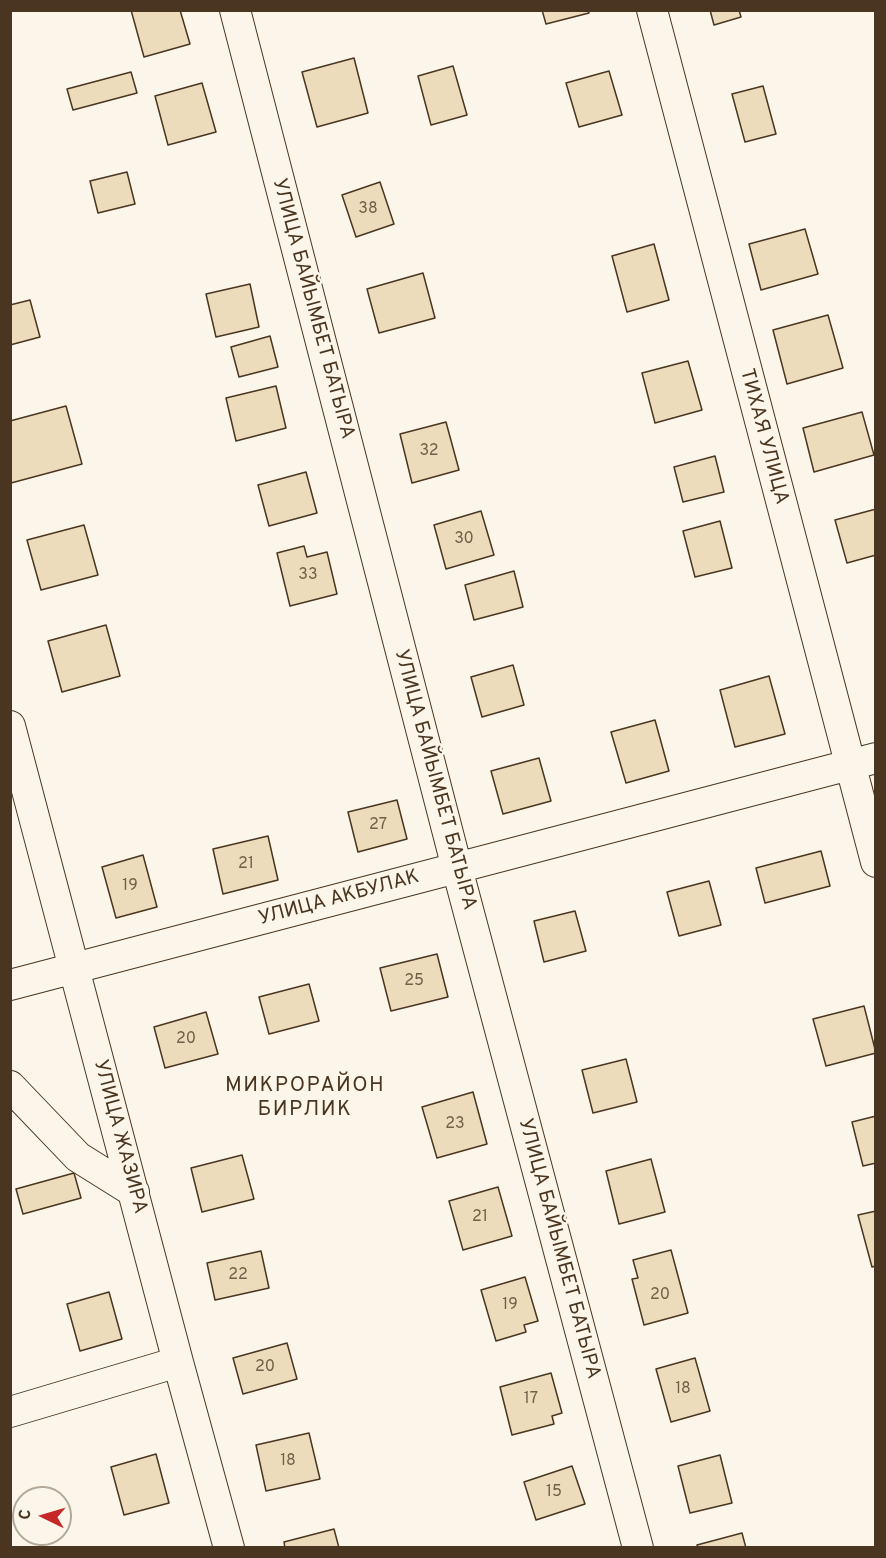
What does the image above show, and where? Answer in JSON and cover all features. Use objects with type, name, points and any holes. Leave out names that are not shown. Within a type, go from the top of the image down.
[{"type":"street","name":"УЛИЦА БАЙЫМБЕТ БАТЫРА","points":[[235,10],[457,868],[638,1548]]},
{"type":"street","name":"ТИХАЯ УЛИЦА","points":[[652,10],[862,761],[876,862]]},
{"type":"street","name":"УЛИЦА ЖАЗИРА","points":[[10,726],[229,1548]]},
{"type":"street","name":"УЛИЦА АКБУЛАК","points":[[10,985],[862,761]]},
{"type":"street","points":[[10,1086],[78,1157],[134,1192]]},
{"type":"street","points":[[10,1412],[178,1362]]},
{"type":"building","points":[[131,10],[180,10],[190,44],[144,57]]},
{"type":"building","points":[[542,10],[588,10],[589,13],[546,24]]},
{"type":"building","points":[[710,10],[739,10],[741,17],[714,25]]},
{"type":"building","points":[[354,58],[368,113],[317,127],[302,72]]},
{"type":"building","points":[[453,66],[467,115],[431,125],[418,76]]},
{"type":"building","points":[[609,71],[622,115],[579,127],[566,83]]},
{"type":"building","points":[[131,72],[137,93],[73,110],[67,89]]},
{"type":"building","points":[[202,83],[216,132],[168,145],[155,96]]},
{"type":"building","points":[[763,86],[776,134],[745,142],[732,94]]},
{"type":"building","points":[[127,172],[135,204],[98,213],[90,181]]},
{"type":"building","points":[[380,182],[394,224],[356,237],[342,195]]},
{"type":"building","points":[[805,229],[818,274],[761,290],[749,244]]},
{"type":"building","points":[[654,244],[669,300],[627,312],[612,256]]},
{"type":"building","points":[[423,273],[435,318],[379,333],[367,289]]},
{"type":"building","points":[[250,284],[259,327],[216,337],[206,294]]},
{"type":"building","points":[[30,300],[40,337],[10,345],[10,305]]},
{"type":"building","points":[[828,315],[843,368],[787,384],[773,330]]},
{"type":"building","points":[[270,336],[278,367],[239,377],[231,347]]},
{"type":"building","points":[[688,361],[702,410],[655,423],[642,373]]},
{"type":"building","points":[[276,386],[286,428],[236,441],[226,398]]},
{"type":"building","points":[[66,406],[82,464],[11,483],[10,421]]},
{"type":"building","points":[[862,412],[874,455],[814,472],[803,428]]},
{"type":"building","points":[[446,422],[459,470],[412,483],[400,434]]},
{"type":"building","points":[[715,456],[724,492],[683,502],[674,467]]},
{"type":"building","points":[[306,472],[317,513],[269,526],[258,485]]},
{"type":"building","points":[[876,509],[876,555],[847,563],[835,520]]},
{"type":"building","points":[[481,511],[494,555],[446,569],[434,525]]},
{"type":"building","points":[[720,521],[732,568],[695,577],[683,531]]},
{"type":"building","points":[[84,525],[98,575],[41,590],[27,540]]},
{"type":"building","points":[[304,546],[307,557],[327,552],[337,594],[290,606],[277,553]]},
{"type":"building","points":[[514,571],[523,607],[474,620],[465,585]]},
{"type":"building","points":[[106,625],[120,676],[62,692],[48,641]]},
{"type":"building","points":[[513,665],[524,705],[482,717],[471,677]]},
{"type":"building","points":[[769,676],[785,734],[735,747],[720,690]]},
{"type":"building","points":[[655,720],[669,771],[626,783],[611,732]]},
{"type":"building","points":[[539,758],[551,801],[503,814],[491,771]]},
{"type":"building","points":[[397,800],[407,839],[358,852],[348,812]]},
{"type":"building","points":[[268,836],[278,880],[223,894],[213,849]]},
{"type":"building","points":[[821,851],[830,886],[765,903],[756,868]]},
{"type":"building","points":[[143,855],[157,907],[116,918],[102,867]]},
{"type":"building","points":[[709,881],[721,925],[679,936],[667,892]]},
{"type":"building","points":[[575,911],[586,951],[544,962],[534,921]]},
{"type":"building","points":[[437,954],[448,997],[391,1011],[380,968]]},
{"type":"building","points":[[309,984],[319,1021],[269,1034],[259,997]]},
{"type":"building","points":[[864,1006],[876,1053],[826,1066],[813,1019]]},
{"type":"building","points":[[206,1012],[218,1054],[165,1068],[154,1027]]},
{"type":"building","points":[[626,1059],[637,1102],[593,1113],[582,1070]]},
{"type":"building","points":[[473,1092],[487,1144],[437,1158],[422,1107]]},
{"type":"building","points":[[876,1116],[876,1163],[863,1166],[852,1122]]},
{"type":"building","points":[[242,1155],[254,1199],[202,1212],[191,1168]]},
{"type":"building","points":[[651,1159],[665,1212],[619,1224],[606,1171]]},
{"type":"building","points":[[74,1173],[81,1198],[23,1214],[16,1189]]},
{"type":"building","points":[[498,1187],[512,1236],[463,1250],[449,1201]]},
{"type":"building","points":[[876,1211],[876,1266],[872,1267],[858,1215]]},
{"type":"building","points":[[671,1250],[688,1313],[644,1325],[632,1279],[638,1278],[633,1260]]},
{"type":"building","points":[[261,1251],[269,1288],[215,1300],[207,1263]]},
{"type":"building","points":[[525,1277],[538,1321],[524,1325],[526,1332],[496,1341],[481,1290]]},
{"type":"building","points":[[109,1292],[122,1339],[80,1351],[67,1304]]},
{"type":"building","points":[[287,1343],[297,1379],[243,1394],[233,1358]]},
{"type":"building","points":[[695,1358],[710,1411],[671,1422],[656,1369]]},
{"type":"building","points":[[551,1373],[562,1413],[552,1416],[554,1424],[512,1435],[500,1387]]},
{"type":"building","points":[[309,1433],[320,1479],[266,1491],[256,1445]]},
{"type":"building","points":[[156,1454],[169,1503],[124,1515],[111,1467]]},
{"type":"building","points":[[720,1455],[732,1503],[690,1513],[678,1466]]},
{"type":"building","points":[[572,1466],[585,1504],[536,1520],[524,1482]]},
{"type":"building","points":[[334,1529],[339,1548],[285,1548],[284,1542]]},
{"type":"building","points":[[742,1533],[746,1548],[698,1548],[697,1545]]},
{"type":"district","name":"МИКРОРАЙОН БИРЛИК","points":[[305,1099]]}]
